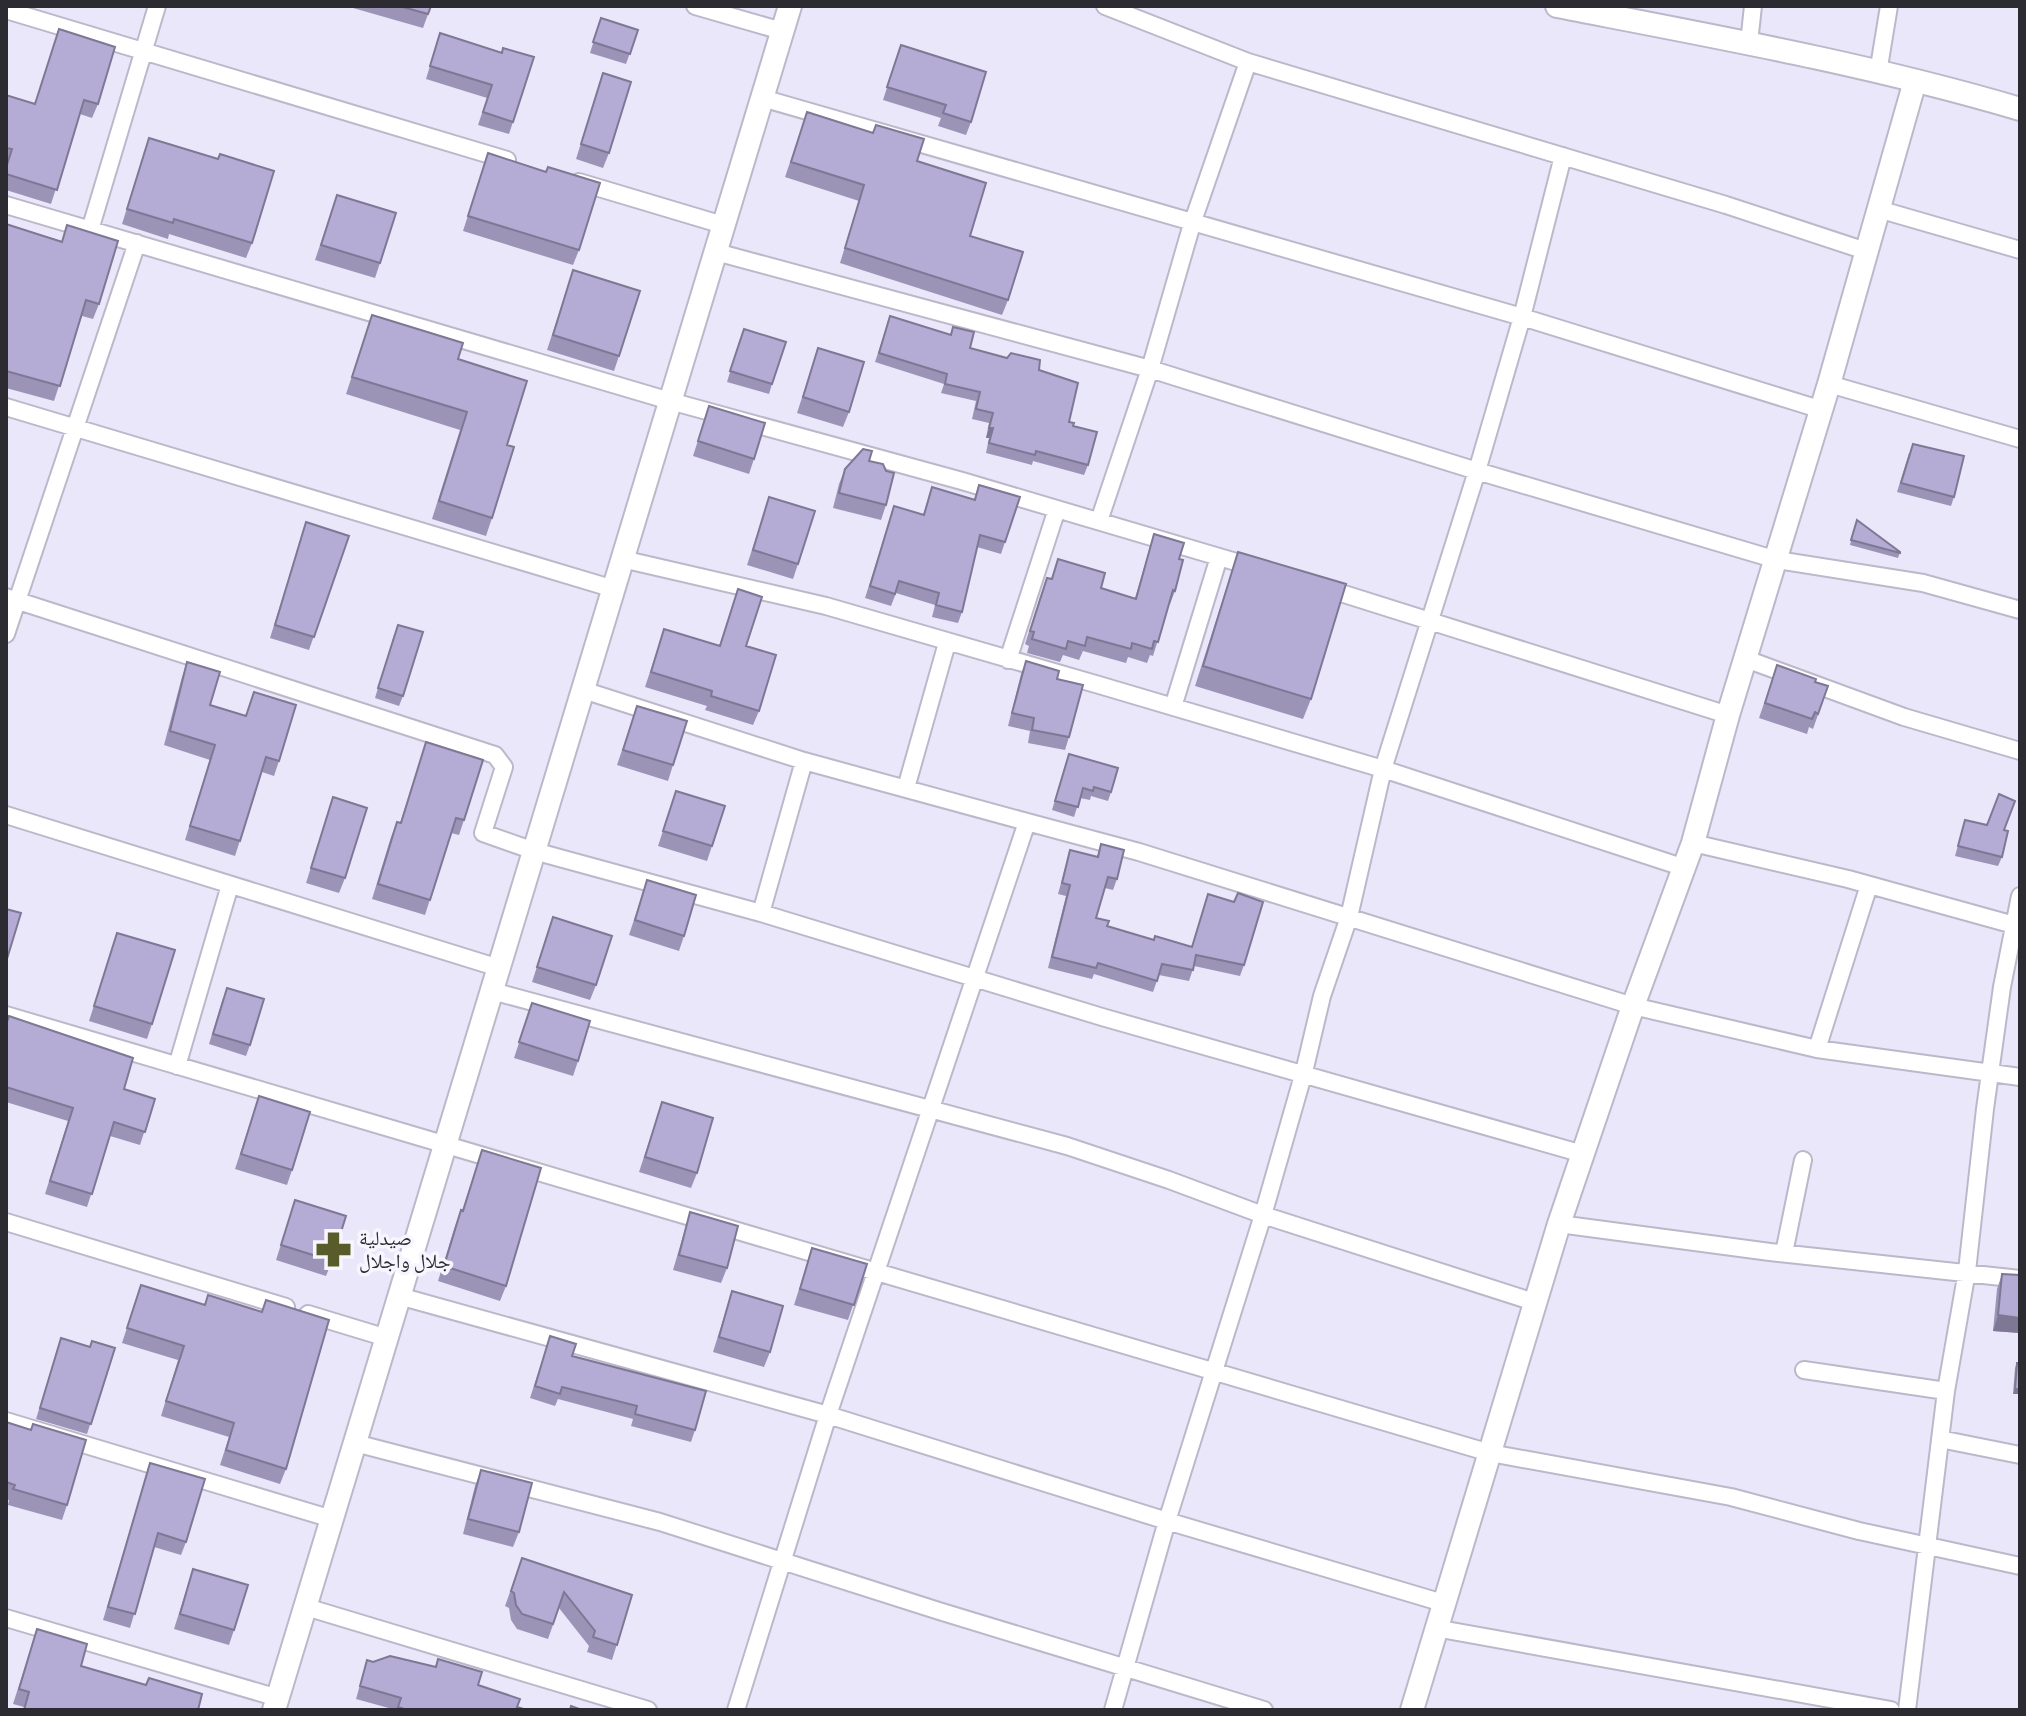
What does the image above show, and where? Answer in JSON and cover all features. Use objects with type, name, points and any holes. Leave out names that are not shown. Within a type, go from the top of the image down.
[{"type":"street","points":[[90,230],[157,6]]},
{"type":"street","points":[[695,6],[782,31]]},
{"type":"street","points":[[6,1618],[276,1704],[790,6]]},
{"type":"street","points":[[1105,6],[1248,62],[1726,205],[1866,251]]},
{"type":"street","points":[[1557,6],[1749,43],[2020,109]]},
{"type":"street","points":[[1749,43],[1753,6]]},
{"type":"street","points":[[1878,73],[1889,6]]},
{"type":"street","points":[[6,10],[525,165]]},
{"type":"street","points":[[1099,521],[1150,369],[1192,224],[1248,62]]},
{"type":"street","points":[[1412,1710],[1559,1224],[1633,1006],[1693,843],[1915,81]]},
{"type":"street","points":[[762,98],[1522,317],[1819,409]]},
{"type":"street","points":[[1113,1710],[1213,1369],[1263,1215],[1322,996],[1349,917],[1383,769],[1477,471],[1522,317],[1563,156]]},
{"type":"street","points":[[556,175],[723,225]]},
{"type":"street","points":[[6,205],[670,401],[1264,570]]},
{"type":"street","points":[[1878,209],[2020,250]]},
{"type":"street","points":[[6,634],[12,599],[75,428],[137,243]]},
{"type":"street","points":[[716,252],[1150,369],[1777,560],[1923,583],[2020,610]]},
{"type":"street","points":[[1829,384],[2020,439]]},
{"type":"street","points":[[6,407],[614,589]]},
{"type":"street","points":[[1008,660],[1057,509]]},
{"type":"street","points":[[1173,707],[1219,557]]},
{"type":"street","points":[[622,559],[826,606],[1383,769],[1685,868]]},
{"type":"street","points":[[1309,584],[1430,619],[1728,715]]},
{"type":"street","points":[[12,599],[495,755],[504,767],[483,833],[534,851],[761,913],[1102,1017],[1304,1072],[1583,1154]]},
{"type":"street","points":[[906,788],[947,643]]},
{"type":"street","points":[[1746,659],[1904,717],[2020,751]]},
{"type":"street","points":[[583,690],[804,761],[1139,852],[1633,1006],[1817,1049],[2020,1077]]},
{"type":"street","points":[[761,913],[804,761]]},
{"type":"street","points":[[6,815],[499,968]]},
{"type":"street","points":[[736,1710],[828,1415],[1027,822]]},
{"type":"street","points":[[1693,843],[1869,885],[2014,925]]},
{"type":"street","points":[[177,1066],[230,885]]},
{"type":"street","points":[[1817,1049],[1869,885]]},
{"type":"street","points":[[1907,1710],[1946,1391],[1967,1271],[1990,1074],[2020,896]]},
{"type":"street","points":[[492,991],[1067,1146],[1263,1215],[1537,1303]]},
{"type":"street","points":[[6,1015],[1490,1453],[1731,1497],[1859,1531],[2020,1566]]},
{"type":"street","points":[[1784,1253],[1803,1160]]},
{"type":"street","points":[[6,1222],[387,1338]]},
{"type":"street","points":[[1559,1224],[2020,1279]]},
{"type":"street","points":[[399,1296],[828,1415],[1443,1603]]},
{"type":"street","points":[[1804,1370],[1946,1391]]},
{"type":"street","points":[[6,1421],[332,1519]]},
{"type":"street","points":[[1940,1439],[2020,1455]]},
{"type":"street","points":[[355,1443],[660,1522],[1264,1710]]},
{"type":"street","points":[[306,1607],[626,1707],[648,1710]]},
{"type":"street","points":[[1435,1628],[1891,1710]]},
{"type":"building","points":[[399,6],[431,6],[428,14]]},
{"type":"building","points":[[601,18],[638,30],[630,54],[593,42]]},
{"type":"building","points":[[59,29],[115,47],[98,104],[84,100],[57,190],[6,174],[12,149],[6,148],[6,95],[35,104]]},
{"type":"building","points":[[440,33],[502,53],[503,48],[534,57],[513,122],[483,112],[492,85],[430,66]]},
{"type":"building","points":[[901,45],[986,72],[971,122],[943,113],[946,105],[887,87]]},
{"type":"building","points":[[603,73],[631,82],[609,153],[581,144]]},
{"type":"building","points":[[807,112],[873,133],[876,125],[924,139],[917,161],[986,183],[970,236],[1023,252],[1008,300],[845,248],[864,185],[791,162]]},
{"type":"building","points":[[149,138],[218,159],[220,154],[274,171],[252,243],[174,219],[173,223],[127,209]]},
{"type":"building","points":[[488,153],[546,172],[548,167],[600,183],[579,250],[468,216]]},
{"type":"building","points":[[337,195],[396,213],[380,263],[321,245]]},
{"type":"building","points":[[6,224],[62,242],[67,225],[118,241],[99,304],[86,300],[60,386],[6,371]]},
{"type":"building","points":[[573,270],[640,291],[619,356],[553,335]]},
{"type":"building","points":[[372,315],[463,343],[458,359],[527,381],[507,445],[514,447],[492,518],[439,501],[467,412],[352,377]]},
{"type":"building","points":[[890,316],[951,335],[953,327],[974,332],[970,348],[1007,358],[1011,353],[1040,360],[1039,370],[1078,383],[1069,422],[1074,423],[1073,426],[1097,432],[1088,465],[989,443],[993,413],[976,409],[980,392],[945,384],[947,374],[879,353]]},
{"type":"building","points":[[744,329],[786,342],[772,384],[730,371]]},
{"type":"building","points":[[818,348],[864,362],[849,412],[803,397]]},
{"type":"building","points":[[709,406],[765,423],[754,459],[698,441]]},
{"type":"building","points":[[1913,444],[1964,456],[1954,497],[1901,483]]},
{"type":"building","points":[[863,449],[872,451],[869,461],[883,464],[886,471],[894,473],[886,505],[839,493],[845,469]]},
{"type":"building","points":[[979,485],[1020,497],[1005,542],[980,535],[962,612],[936,605],[939,593],[899,581],[895,594],[870,586],[894,506],[924,515],[932,487],[975,500]]},
{"type":"building","points":[[769,497],[815,511],[798,564],[753,550]]},
{"type":"building","points":[[1857,520],[1900,552],[1900,553],[1851,540]]},
{"type":"building","points":[[306,522],[349,536],[314,637],[275,625]]},
{"type":"building","points":[[1154,534],[1184,543],[1175,591],[1158,642],[1154,641],[1152,649],[1132,643],[1131,649],[1087,637],[1085,646],[1068,641],[1066,649],[1032,639],[1034,632],[1030,631],[1047,578],[1052,579],[1058,559],[1105,573],[1101,588],[1136,599]]},
{"type":"building","points":[[1238,552],[1346,584],[1311,699],[1203,666]]},
{"type":"building","points":[[738,589],[762,597],[746,646],[776,655],[759,711],[711,696],[712,691],[651,672],[664,629],[720,646]]},
{"type":"building","points":[[398,625],[423,632],[403,696],[378,688]]},
{"type":"building","points":[[1026,661],[1059,671],[1057,679],[1083,685],[1069,737],[1032,730],[1034,718],[1012,713]]},
{"type":"building","points":[[187,662],[220,672],[210,705],[246,716],[254,692],[296,705],[279,761],[266,757],[240,841],[190,826],[215,745],[170,731]]},
{"type":"building","points":[[1777,665],[1828,686],[1818,714],[1815,712],[1812,719],[1765,703]]},
{"type":"building","points":[[637,706],[687,721],[673,765],[623,750]]},
{"type":"building","points":[[426,742],[483,760],[464,820],[456,818],[430,900],[378,884]]},
{"type":"building","points":[[1069,754],[1118,768],[1111,792],[1094,787],[1093,791],[1083,788],[1078,807],[1055,801]]},
{"type":"building","points":[[676,791],[725,806],[712,846],[663,831]]},
{"type":"building","points":[[1999,794],[2015,801],[2004,830],[2008,831],[2002,857],[1958,846],[1965,820],[1987,825]]},
{"type":"building","points":[[333,797],[367,808],[345,878],[311,868]]},
{"type":"building","points":[[1101,844],[1124,850],[1117,879],[1108,877],[1096,918],[1109,921],[1107,926],[1192,947],[1208,894],[1234,902],[1238,893],[1263,902],[1244,965],[1196,955],[1193,970],[1162,964],[1157,981],[1098,963],[1096,968],[1052,957],[1070,885],[1062,883],[1070,850],[1098,857]]},
{"type":"building","points":[[647,880],[696,895],[684,936],[635,920]]},
{"type":"building","points":[[6,909],[21,913],[6,962]]},
{"type":"building","points":[[553,917],[612,936],[596,985],[537,967]]},
{"type":"building","points":[[117,933],[175,950],[152,1024],[94,1006]]},
{"type":"building","points":[[227,988],[264,999],[250,1045],[213,1034]]},
{"type":"building","points":[[532,1003],[590,1021],[578,1061],[519,1042]]},
{"type":"building","points":[[9,1016],[133,1058],[124,1089],[155,1099],[145,1132],[114,1122],[92,1194],[50,1181],[73,1108],[6,1087],[6,1025]]},
{"type":"building","points":[[259,1096],[310,1112],[292,1170],[241,1154]]},
{"type":"building","points":[[662,1102],[713,1118],[697,1173],[645,1157]]},
{"type":"building","points":[[482,1150],[541,1168],[506,1286],[444,1266]]},
{"type":"building","points":[[295,1200],[346,1216],[332,1261],[281,1245]]},
{"type":"building","points":[[690,1212],[738,1226],[727,1268],[679,1255]]},
{"type":"building","points":[[812,1248],[867,1264],[854,1305],[800,1289]]},
{"type":"building","points":[[2002,1274],[2020,1275],[2020,1318],[1998,1315]]},
{"type":"building","points":[[141,1285],[205,1305],[208,1295],[262,1312],[266,1300],[329,1320],[286,1469],[226,1450],[234,1423],[166,1401],[184,1346],[127,1328]]},
{"type":"building","points":[[732,1291],[783,1306],[770,1352],[719,1337]]},
{"type":"building","points":[[550,1336],[576,1344],[572,1356],[706,1391],[695,1430],[635,1414],[637,1406],[562,1387],[560,1394],[535,1386]]},
{"type":"building","points":[[61,1338],[90,1347],[92,1341],[115,1348],[91,1424],[40,1408]]},
{"type":"building","points":[[2017,1363],[2020,1363],[2020,1389],[2015,1389]]},
{"type":"building","points":[[6,1422],[31,1430],[33,1424],[86,1440],[67,1505],[13,1489],[15,1485],[6,1482]]},
{"type":"building","points":[[150,1463],[205,1479],[186,1542],[158,1533],[135,1614],[108,1607]]},
{"type":"building","points":[[481,1470],[532,1483],[519,1532],[468,1519]]},
{"type":"building","points":[[522,1558],[632,1595],[617,1645],[593,1637],[595,1631],[564,1592],[553,1624],[522,1614],[511,1591]]},
{"type":"building","points":[[193,1569],[248,1585],[234,1630],[180,1614]]},
{"type":"building","points":[[37,1629],[87,1644],[81,1666],[146,1685],[149,1678],[202,1694],[198,1710],[24,1710],[29,1692],[19,1689]]},
{"type":"building","points":[[390,1656],[436,1667],[438,1659],[482,1672],[478,1685],[520,1699],[517,1707],[527,1710],[407,1710],[398,1707],[401,1698],[360,1686],[367,1660],[373,1662]]},
{"type":"place","name":"صيدلية جلال واجلال","points":[[333,1250]]}]
